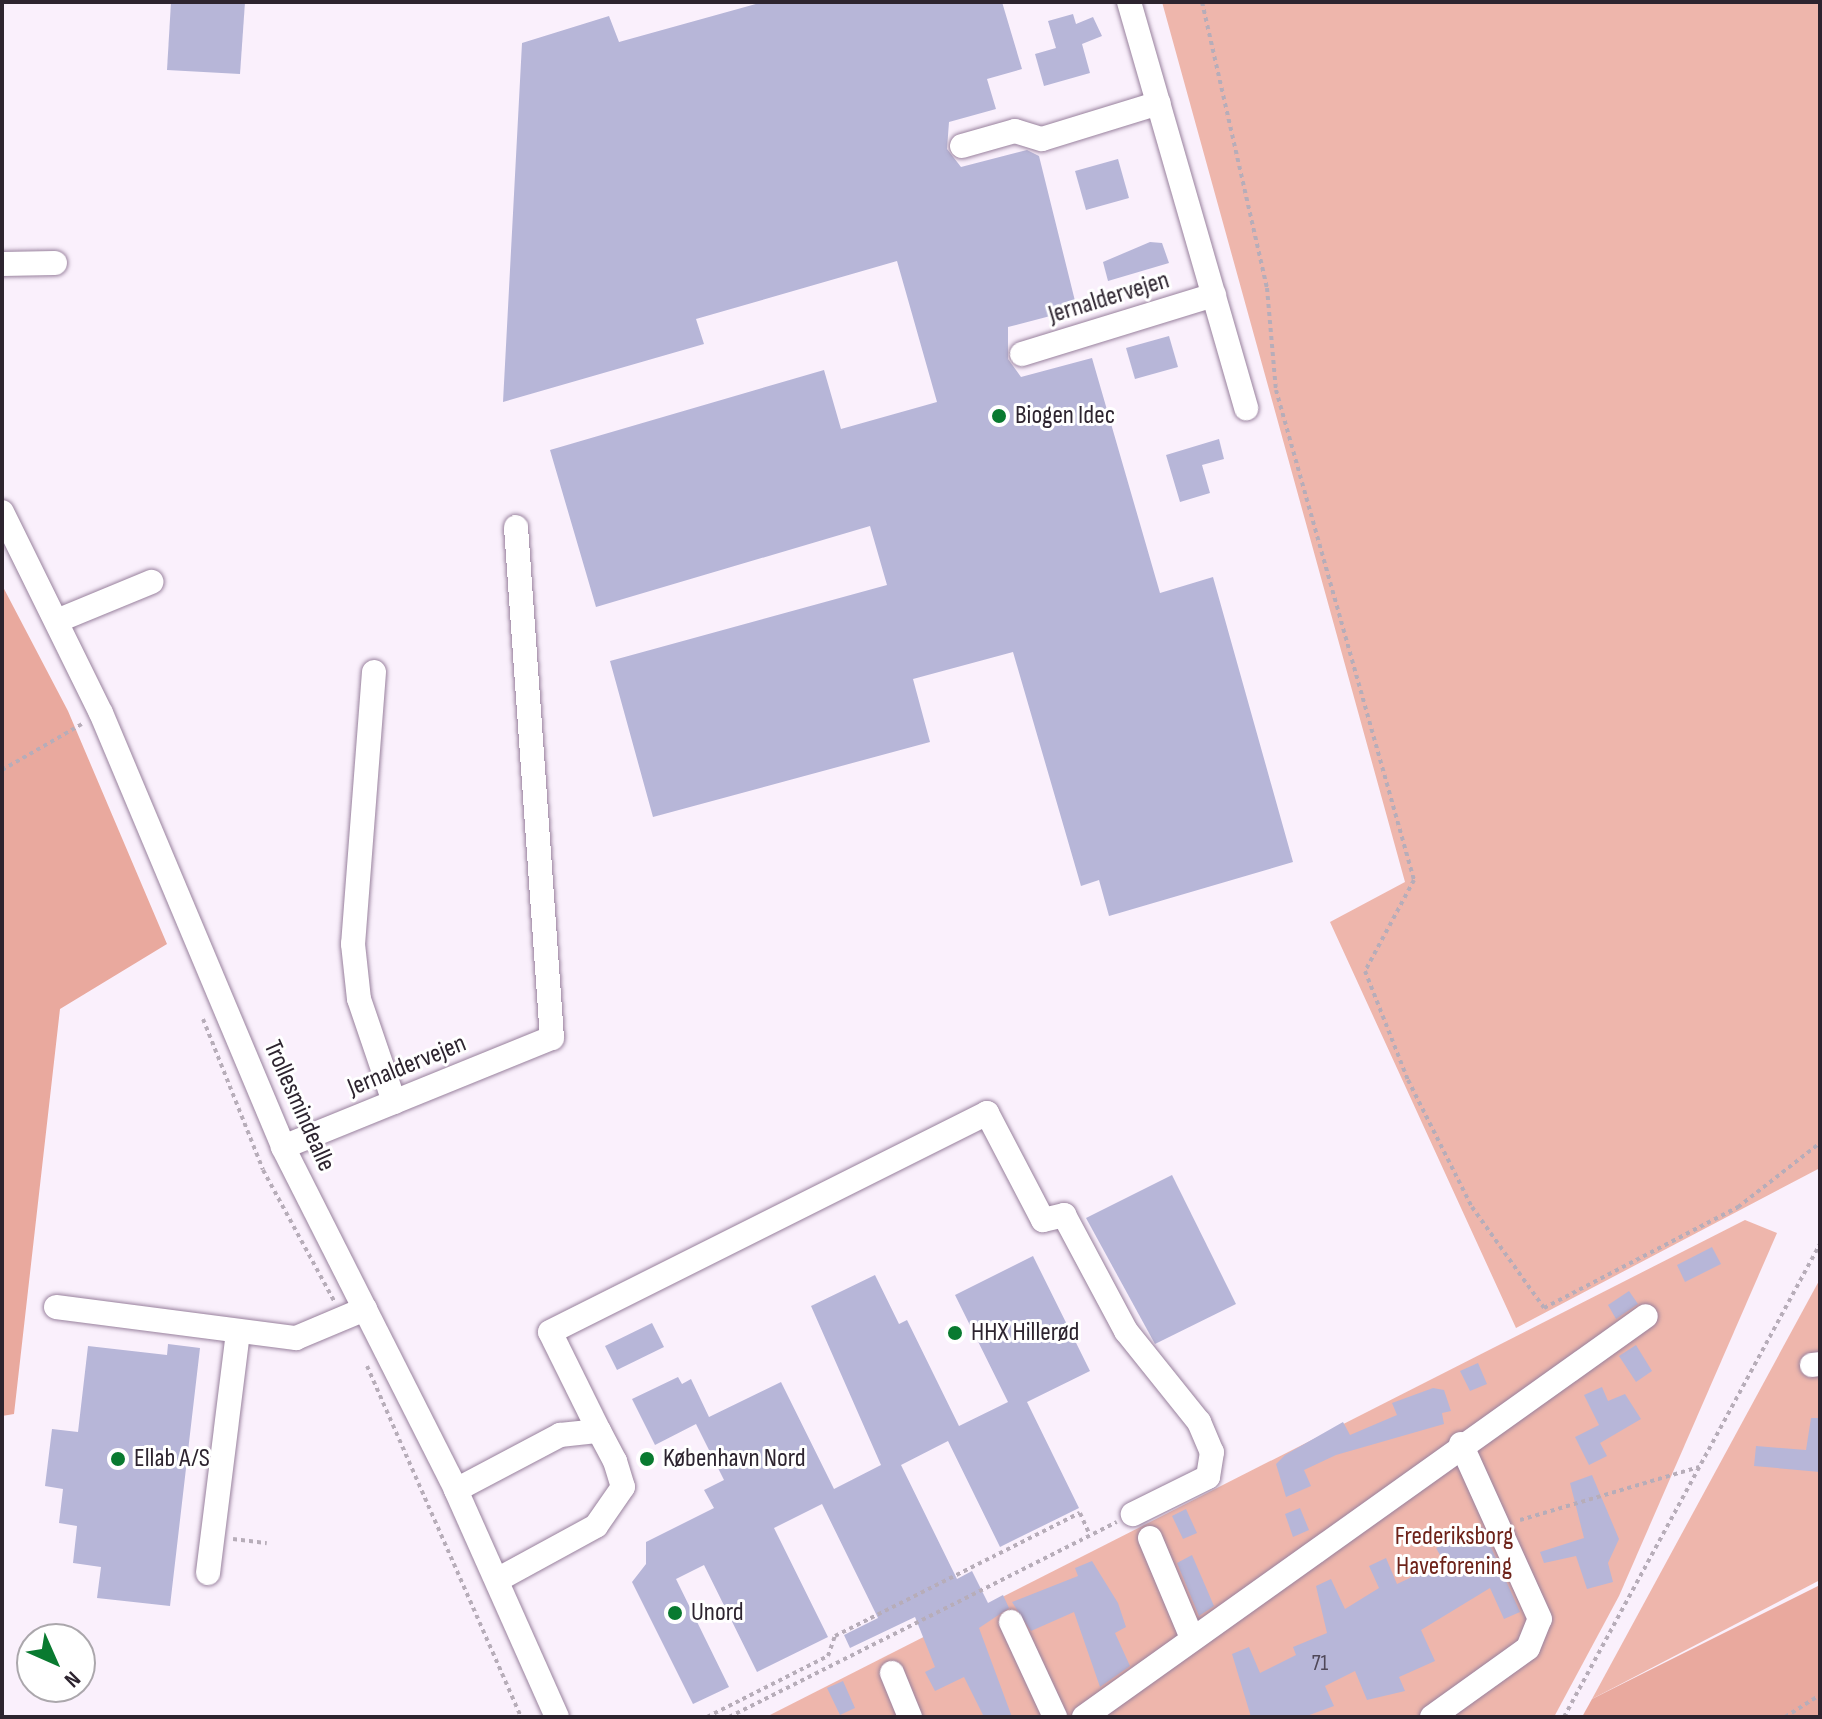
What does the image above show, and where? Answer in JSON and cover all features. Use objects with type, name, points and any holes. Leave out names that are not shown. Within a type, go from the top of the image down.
[{"type":"street","points":[[1129,2],[1246,408]]},
{"type":"street","points":[[962,146],[1015,131],[1042,139],[1159,103]]},
{"type":"street","points":[[2,264],[55,263]]},
{"type":"street","name":"Jernaldervejen","points":[[1022,354],[1214,295]]},
{"type":"street","name":"Trollesmindealle","points":[[2,512],[59,620],[101,713],[283,1147],[456,1490],[557,1717]]},
{"type":"street","name":"Jernaldervejen","points":[[283,1147],[552,1038],[516,527]]},
{"type":"street","points":[[59,620],[151,582]]},
{"type":"street","points":[[374,672],[353,944],[359,999],[394,1102]]},
{"type":"street","points":[[497,1580],[596,1526],[617,1502],[623,1487],[550,1332],[987,1113],[1043,1220],[1064,1215],[1126,1331],[1199,1422],[1212,1452],[1208,1477],[1133,1514]]},
{"type":"street","points":[[56,1307],[238,1333],[296,1338],[365,1309]]},
{"type":"street","points":[[1084,1717],[1461,1444],[1646,1316]]},
{"type":"street","points":[[208,1573],[238,1333]]},
{"type":"street","points":[[456,1490],[560,1435],[599,1431]]},
{"type":"street","points":[[1432,1717],[1538,1633],[1540,1619],[1461,1444]]},
{"type":"street","points":[[1150,1538],[1192,1638]]},
{"type":"street","points":[[1011,1622],[1055,1717]]},
{"type":"street","points":[[892,1673],[910,1717]]},
{"type":"path","points":[[1202,2],[1267,288],[1276,390],[1414,880],[1365,971],[1408,1080],[1472,1207],[1544,1308],[1738,1207],[1820,1143]]},
{"type":"path","points":[[2,770],[101,713]]},
{"type":"path","points":[[1564,1717],[1820,1244]]},
{"type":"path","points":[[362,1356],[521,1717]]},
{"type":"path","points":[[1499,1527],[1699,1467]]},
{"type":"path","points":[[832,1665],[828,1656],[835,1636],[1080,1513],[1090,1535]]},
{"type":"path","points":[[729,1717],[1133,1514]]},
{"type":"path","points":[[212,1536],[267,1543]]},
{"type":"path","points":[[707,1717],[828,1656]]},
{"type":"path","points":[[1785,1717],[1820,1695]]},
{"type":"green space","points":[[1162,2],[1820,2],[1820,1168],[1516,1328],[1330,922],[1405,882]]},
{"type":"green space","name":"Frederiksborg Haveforening","points":[[1745,1220],[1777,1233],[1619,1596],[1554,1717],[766,1717]]},
{"type":"green space","points":[[1820,1279],[1820,1580],[1592,1699]]},
{"type":"shaded area","points":[[2,585],[68,711],[167,944],[60,1009],[14,1414],[2,1416]]},
{"type":"shaded area","points":[[1820,1585],[1820,1717],[1582,1717],[1592,1699]]},
{"type":"building","points":[[171,2],[245,2],[240,74],[167,70]]},
{"type":"building","name":"Biogen Idec","points":[[763,2],[1002,2],[1022,69],[987,79],[996,109],[949,122],[947,149],[961,167],[1027,150],[1039,156],[1077,309],[1008,327],[1008,359],[1021,377],[1092,358],[1160,593],[1213,577],[1293,862],[1109,916],[1099,880],[1081,886],[1013,652],[913,679],[930,742],[653,817],[610,661],[887,585],[870,526],[596,607],[550,450],[824,370],[841,429],[937,402],[897,261],[696,319],[704,344],[503,402],[522,43],[609,16],[619,42]]},
{"type":"building","points":[[1073,14],[1076,24],[1093,17],[1102,36],[1082,44],[1090,73],[1044,86],[1035,54],[1056,48],[1048,21]]},
{"type":"building","points":[[1118,159],[1129,198],[1086,210],[1075,171]]},
{"type":"building","points":[[1150,242],[1162,243],[1169,263],[1108,281],[1103,262]]},
{"type":"building","points":[[1169,336],[1178,367],[1135,379],[1126,348]]},
{"type":"building","points":[[1219,439],[1224,459],[1202,465],[1210,493],[1180,502],[1166,455]]},
{"type":"building","points":[[1172,1175],[1236,1304],[1155,1344],[1086,1218]]},
{"type":"building","points":[[1712,1247],[1721,1264],[1685,1282],[1677,1265]]},
{"type":"building","points":[[1033,1256],[1090,1371],[1027,1402],[1079,1508],[1000,1547],[948,1441],[901,1465],[957,1579],[972,1571],[988,1603],[1003,1595],[1009,1608],[979,1628],[1012,1717],[984,1717],[964,1677],[935,1691],[925,1672],[935,1667],[915,1617],[850,1648],[844,1635],[878,1618],[822,1504],[774,1528],[828,1637],[757,1672],[704,1565],[676,1579],[729,1687],[693,1704],[632,1582],[646,1564],[646,1542],[714,1508],[704,1490],[724,1480],[696,1424],[655,1445],[632,1399],[678,1377],[682,1384],[691,1379],[709,1417],[781,1382],[834,1489],[881,1465],[811,1306],[875,1275],[899,1324],[907,1320],[959,1426],[1008,1402],[955,1295]]},
{"type":"building","points":[[1629,1291],[1638,1304],[1616,1319],[1608,1305]]},
{"type":"building","points":[[652,1323],[664,1347],[617,1370],[605,1346]]},
{"type":"building","name":"Ellab A/S","points":[[168,1344],[200,1348],[170,1606],[97,1598],[101,1567],[73,1563],[77,1526],[59,1523],[63,1489],[45,1486],[52,1429],[78,1432],[88,1346],[167,1355]]},
{"type":"building","points":[[1636,1345],[1652,1371],[1636,1382],[1619,1356]]},
{"type":"building","points":[[1478,1363],[1487,1384],[1470,1391],[1460,1371]]},
{"type":"building","points":[[1602,1387],[1608,1401],[1625,1394],[1641,1419],[1600,1443],[1607,1456],[1589,1465],[1575,1437],[1599,1425],[1584,1395]]},
{"type":"building","points":[[1433,1388],[1444,1390],[1451,1411],[1442,1413],[1444,1424],[1336,1455],[1304,1470],[1311,1486],[1286,1497],[1276,1464],[1285,1455],[1343,1422],[1350,1435],[1397,1415],[1392,1403]]},
{"type":"building","points":[[1811,1418],[1820,1418],[1820,1472],[1754,1466],[1756,1446],[1806,1450]]},
{"type":"building","points":[[1592,1475],[1619,1539],[1608,1563],[1613,1582],[1587,1589],[1576,1556],[1544,1563],[1540,1552],[1584,1538],[1570,1483]]},
{"type":"building","points":[[1300,1508],[1309,1530],[1293,1537],[1285,1514]]},
{"type":"building","points":[[1186,1509],[1197,1533],[1183,1539],[1172,1516]]},
{"type":"building","points":[[1482,1527],[1520,1612],[1504,1619],[1490,1588],[1421,1630],[1435,1661],[1399,1677],[1405,1691],[1367,1700],[1355,1671],[1325,1686],[1334,1706],[1304,1717],[1251,1717],[1232,1654],[1249,1647],[1260,1673],[1296,1655],[1293,1647],[1327,1633],[1316,1586],[1331,1579],[1345,1609],[1379,1588],[1369,1566],[1386,1558],[1397,1584],[1444,1562],[1436,1548]]},
{"type":"building","points":[[1192,1555],[1214,1606],[1199,1616],[1177,1563]]},
{"type":"building","points":[[1092,1561],[1118,1603],[1126,1627],[1115,1633],[1130,1666],[1100,1687],[1074,1612],[1031,1631],[1012,1602],[1078,1576],[1075,1568]]},
{"type":"building","points":[[843,1681],[855,1708],[840,1715],[827,1688]]},
{"type":"place","name":"Biogen Idec","points":[[999,416]]},
{"type":"place","name":"HHX Hillerød","points":[[955,1333]]},
{"type":"place","name":"Ellab A/S","points":[[118,1459]]},
{"type":"place","name":"København Nord","points":[[647,1459]]},
{"type":"place","name":"Unord","points":[[675,1613]]}]
